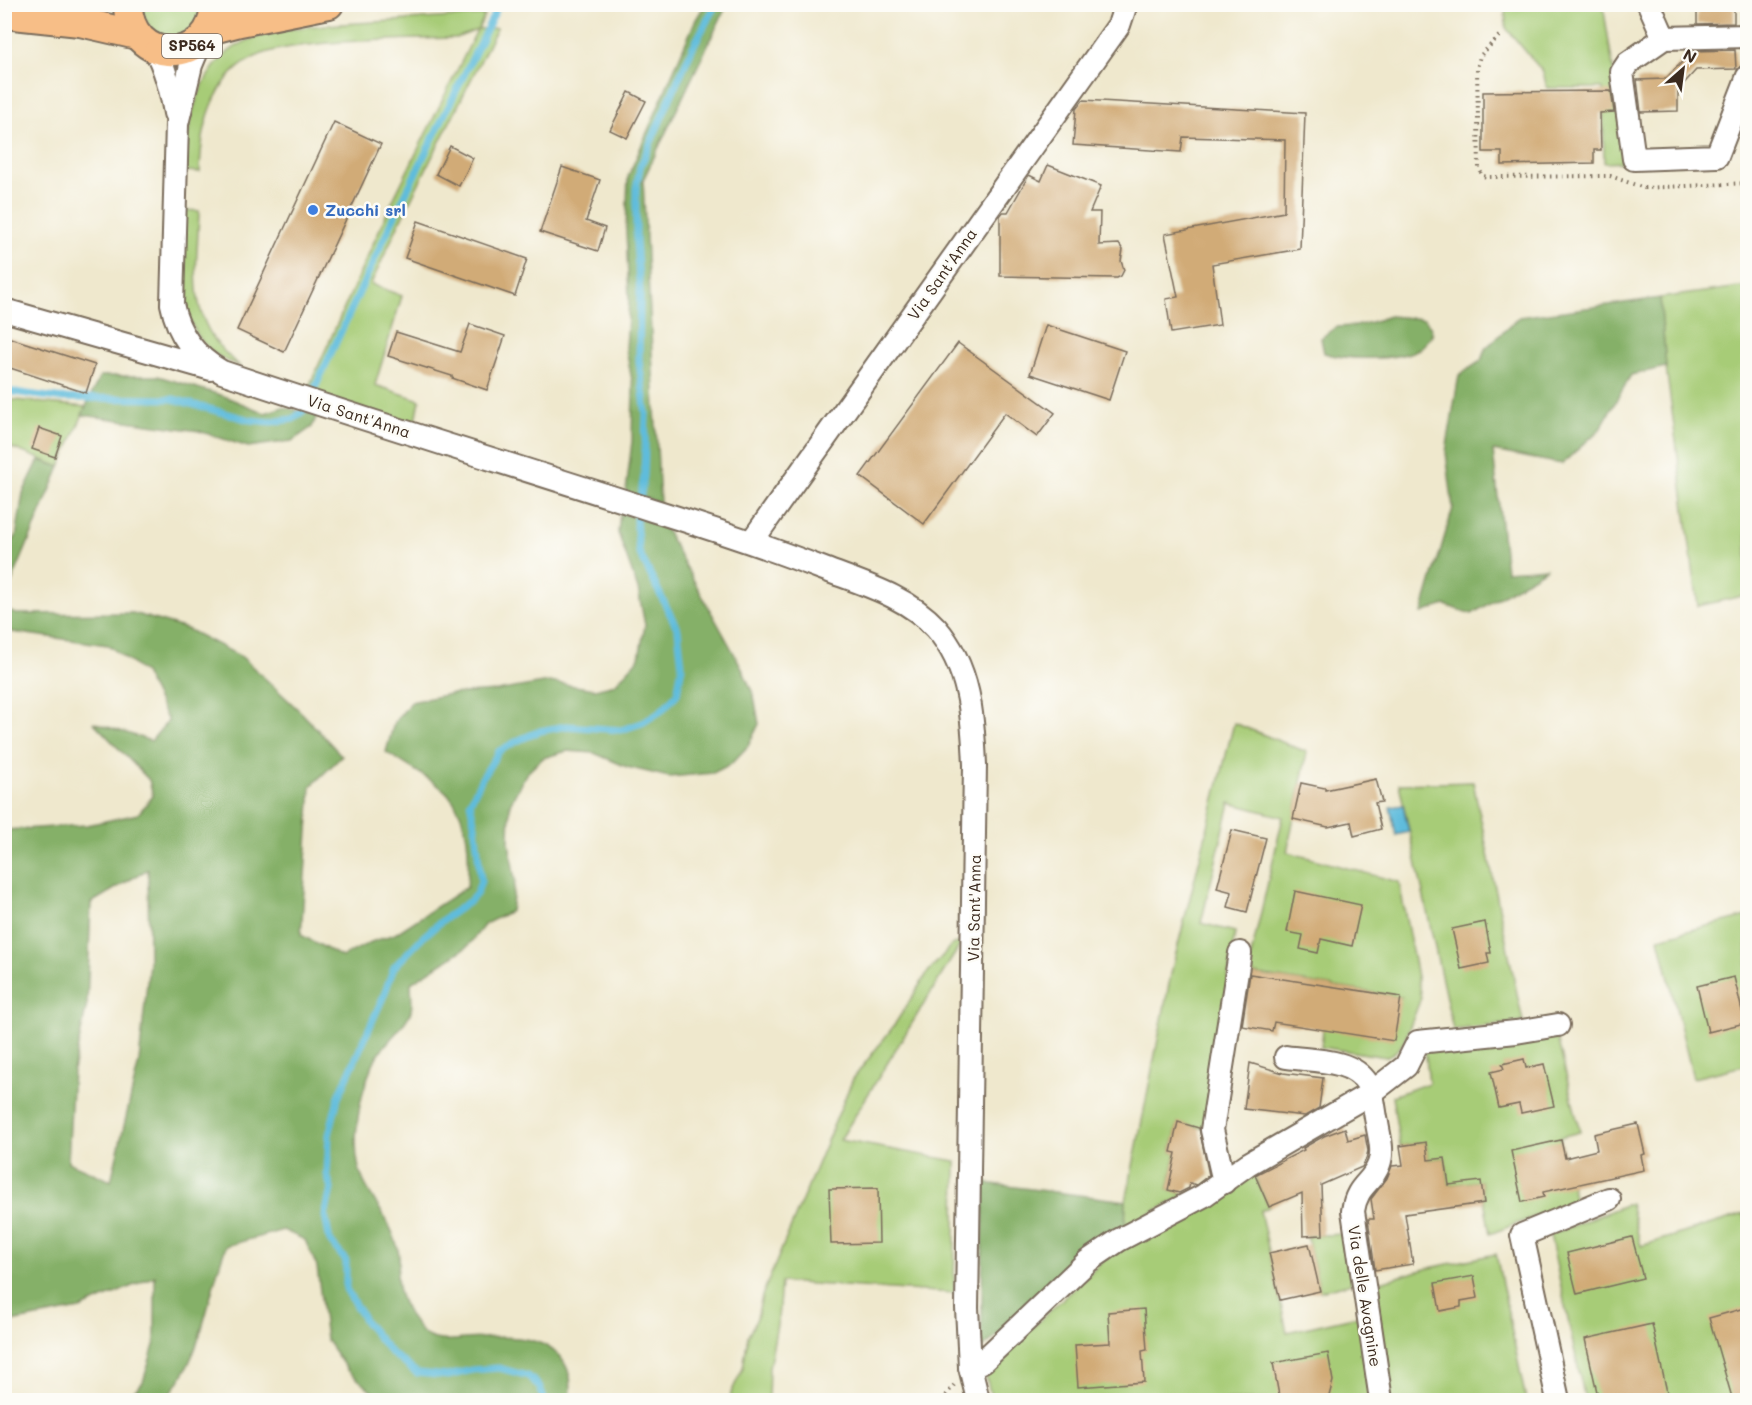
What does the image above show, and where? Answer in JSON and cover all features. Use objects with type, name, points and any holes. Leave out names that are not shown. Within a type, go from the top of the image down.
[{"type":"main road","name":"SP564","points":[[4,12],[57,4]]},
{"type":"main road","points":[[128,4],[131,25],[146,42]]},
{"type":"main road","name":"SP564","points":[[4,12],[80,22],[146,42],[167,52],[190,48],[208,25],[240,22],[329,4]]},
{"type":"street","name":"Via Sant'Anna","points":[[752,541],[1119,25],[1126,4]]},
{"type":"street","points":[[1649,4],[1664,38]]},
{"type":"street","name":"Via Sant'Anna","points":[[177,124],[186,84],[208,25]]},
{"type":"street","points":[[1748,36],[1664,38],[1628,63],[1622,72],[1634,159],[1717,156],[1748,76]]},
{"type":"street","name":"Via Sant'Anna","points":[[146,42],[164,66],[172,92],[177,124],[172,304],[177,325],[189,345],[204,361],[222,372],[752,541],[873,588],[903,602],[920,614],[934,627],[954,655],[964,676],[974,725],[967,1308],[970,1367],[978,1401]]},
{"type":"street","points":[[4,310],[222,372]]},
{"type":"street","points":[[1224,1182],[1212,1130],[1240,953]]},
{"type":"street","points":[[970,1367],[983,1361],[1088,1261],[1119,1240],[1203,1196],[1248,1164],[1371,1093],[1406,1066],[1419,1042],[1516,1032],[1558,1025]]},
{"type":"street","name":"Via delle Avagnine","points":[[1286,1057],[1351,1068],[1367,1083],[1371,1093],[1381,1146],[1381,1160],[1374,1174],[1357,1193],[1353,1211],[1381,1401]]},
{"type":"street","points":[[1558,1401],[1522,1235],[1609,1199]]},
{"type":"path","points":[[1499,36],[1480,56],[1477,69],[1479,169],[1483,176],[1610,176],[1644,188],[1748,183]]},
{"type":"green space","points":[[143,5],[199,5],[198,18],[192,28],[183,34],[172,36],[161,34],[152,29],[145,19]]},
{"type":"green space","points":[[727,5],[643,180],[660,503],[626,492],[632,441],[633,386],[626,349],[629,299],[626,229],[628,177],[695,21],[704,6]]},
{"type":"green space","points":[[1505,5],[1603,5],[1628,162],[1604,163],[1603,88],[1547,88],[1543,72],[1506,28]]},
{"type":"green space","points":[[485,15],[478,29],[497,28],[371,284],[402,296],[375,385],[420,400],[415,426],[307,391],[390,206],[477,30],[456,38],[297,46],[253,58],[237,69],[215,98],[204,134],[200,172],[185,171],[190,124],[199,93],[215,66],[240,44],[257,37],[297,28]]},
{"type":"green space","points":[[184,210],[199,211],[196,277],[202,314],[210,332],[222,349],[240,366],[211,351],[199,337],[190,321],[182,285]]},
{"type":"green space","points":[[1747,286],[1747,595],[1698,606],[1666,367],[1660,298]]},
{"type":"green space","points":[[1660,298],[1666,367],[1631,375],[1600,429],[1562,464],[1493,451],[1506,571],[1547,568],[1472,614],[1445,605],[1422,613],[1453,508],[1446,452],[1459,375],[1481,361],[1485,349],[1519,317]]},
{"type":"green space","points":[[1389,316],[1424,319],[1431,327],[1432,335],[1419,349],[1398,356],[1358,358],[1324,353],[1321,338],[1336,327],[1356,326]]},
{"type":"green space","points":[[100,376],[158,376],[224,396],[265,413],[283,407],[317,415],[312,427],[292,441],[248,447],[199,431],[82,415]]},
{"type":"green space","points":[[5,399],[86,407],[60,467],[5,445]]},
{"type":"green space","points":[[39,460],[60,467],[5,598],[5,550],[16,537],[23,493]]},
{"type":"green space","points":[[620,513],[663,525],[741,666],[754,696],[759,724],[748,746],[731,764],[713,773],[669,777],[627,767],[594,753],[567,751],[543,758],[526,774],[510,804],[509,842],[515,881],[511,911],[485,924],[467,947],[411,983],[411,1011],[374,1062],[360,1106],[356,1138],[359,1169],[394,1236],[399,1258],[397,1274],[399,1292],[416,1325],[426,1335],[438,1340],[495,1337],[525,1339],[552,1349],[562,1359],[569,1373],[571,1400],[383,1400],[347,1370],[326,1339],[317,1267],[305,1240],[283,1230],[226,1246],[196,1347],[188,1366],[164,1400],[125,1400],[143,1382],[155,1342],[155,1276],[80,1309],[5,1323],[5,830],[87,825],[138,814],[153,796],[149,780],[93,722],[151,741],[168,721],[144,673],[108,645],[5,631],[5,609],[16,614],[133,613],[187,629],[242,657],[302,713],[342,756],[311,786],[301,935],[342,957],[371,942],[395,934],[467,887],[467,838],[461,815],[455,804],[443,789],[386,752],[394,723],[411,702],[450,694],[497,691],[549,682],[595,689],[615,684],[639,658],[645,625],[638,589],[618,533]],"holes":[[[148,869],[149,963],[139,1062],[111,1181],[68,1162],[73,1070],[87,1004],[91,903]]]},
{"type":"green space","points":[[1234,723],[1307,752],[1287,852],[1399,882],[1421,998],[1404,1042],[1395,1052],[1386,1057],[1321,1047],[1323,1030],[1401,997],[1247,973],[1283,817],[1230,803],[1201,923],[1235,932],[1205,1129],[1178,1123],[1171,1152],[1176,1153],[1168,1190],[1187,1195],[1125,1226],[1126,1201],[1172,969]]},
{"type":"green space","points":[[1473,782],[1523,1022],[1453,1030],[1399,784]]},
{"type":"green space","points":[[1747,916],[1747,1065],[1693,1078],[1659,938]]},
{"type":"green space","points":[[962,942],[840,1140],[956,1161],[954,1293],[781,1282],[778,1319],[769,1368],[768,1400],[730,1400],[743,1368],[748,1336],[757,1318],[762,1296],[853,1079],[893,1027],[928,972],[953,944]]},
{"type":"green space","points":[[1556,1033],[1580,1132],[1560,1137],[1575,1201],[1490,1234],[1481,1181],[1449,1185],[1445,1158],[1428,1160],[1426,1142],[1400,1146],[1392,1096],[1429,1083],[1425,1049]]},
{"type":"green space","points":[[1254,1173],[1269,1207],[1260,1211],[1287,1332],[1358,1316],[1371,1400],[992,1400],[985,1372],[1104,1260]]},
{"type":"green space","points":[[984,1183],[1126,1201],[1125,1226],[981,1349]]},
{"type":"green space","points":[[1630,1203],[1641,1246],[1744,1214],[1748,1227],[1747,1400],[1585,1400],[1550,1235]]},
{"type":"green space","points":[[1343,1234],[1352,1283],[1320,1291],[1307,1236]]},
{"type":"green space","points":[[1496,1254],[1526,1400],[1391,1400],[1373,1284],[1429,1268]]},
{"type":"water","points":[[1403,805],[1409,832],[1396,835],[1390,807]]},
{"type":"building","points":[[1697,4],[1734,4],[1734,23],[1697,24]]},
{"type":"building","points":[[1735,50],[1736,69],[1696,70],[1678,90],[1678,111],[1641,112],[1637,80],[1665,79],[1693,51]]},
{"type":"building","points":[[1611,91],[1614,112],[1600,113],[1601,150],[1594,150],[1594,163],[1502,165],[1502,152],[1483,152],[1483,92]]},
{"type":"building","points":[[629,92],[646,101],[627,138],[610,130]]},
{"type":"building","points":[[1083,100],[1305,113],[1300,249],[1212,264],[1220,325],[1171,333],[1166,299],[1178,297],[1165,234],[1284,212],[1285,140],[1183,137],[1181,152],[1073,145],[1076,109]]},
{"type":"building","points":[[334,122],[381,144],[284,352],[237,330]]},
{"type":"building","points":[[450,146],[473,158],[459,186],[436,174]]},
{"type":"building","points":[[1048,165],[1101,186],[1090,212],[1100,212],[1099,245],[1119,244],[1123,250],[1121,261],[1124,270],[1121,276],[1117,278],[1000,276],[1000,216],[1003,212],[1008,212],[1029,175],[1041,181]]},
{"type":"building","points":[[562,167],[600,180],[586,221],[605,228],[598,251],[540,232]]},
{"type":"building","points":[[418,221],[527,259],[515,296],[405,258]]},
{"type":"building","points":[[470,324],[505,336],[487,390],[452,378],[452,376],[388,356],[396,332],[460,352]]},
{"type":"building","points":[[1046,325],[1125,351],[1109,400],[1030,374]]},
{"type":"building","points":[[4,336],[95,365],[86,393],[4,366]]},
{"type":"building","points":[[958,343],[1055,413],[1037,437],[1005,413],[924,524],[860,476]]},
{"type":"building","points":[[39,428],[62,436],[55,457],[32,449]]},
{"type":"building","points":[[1376,779],[1382,802],[1375,803],[1381,829],[1354,836],[1351,822],[1328,827],[1293,819],[1301,783],[1325,788],[1325,790]]},
{"type":"building","points":[[1232,830],[1266,838],[1247,912],[1228,907],[1232,892],[1217,888]]},
{"type":"building","points":[[1295,891],[1361,905],[1352,946],[1321,939],[1318,953],[1300,949],[1303,935],[1287,932]]},
{"type":"building","points":[[1485,922],[1491,953],[1487,953],[1489,963],[1461,969],[1452,929]]},
{"type":"building","points":[[1250,974],[1401,997],[1394,1041],[1274,1022],[1272,1031],[1242,1026]]},
{"type":"building","points":[[1734,977],[1745,1023],[1708,1032],[1697,986]]},
{"type":"building","points":[[1524,1059],[1526,1068],[1544,1064],[1554,1106],[1521,1113],[1519,1104],[1499,1108],[1491,1072],[1504,1069],[1502,1064]]},
{"type":"building","points":[[1250,1063],[1283,1073],[1323,1078],[1319,1108],[1305,1116],[1244,1109]]},
{"type":"building","points":[[1178,1122],[1199,1128],[1209,1175],[1196,1185],[1190,1183],[1189,1188],[1179,1193],[1168,1190],[1176,1153],[1171,1152]]},
{"type":"building","points":[[1638,1124],[1645,1154],[1641,1155],[1644,1170],[1543,1192],[1544,1197],[1522,1202],[1511,1151],[1561,1140],[1565,1158],[1597,1150],[1594,1134]]},
{"type":"building","points":[[1345,1128],[1348,1140],[1365,1135],[1368,1151],[1366,1159],[1362,1167],[1321,1185],[1323,1235],[1303,1236],[1302,1193],[1269,1207],[1255,1175],[1304,1150],[1303,1148],[1324,1136]]},
{"type":"building","points":[[1426,1142],[1428,1160],[1445,1158],[1449,1185],[1481,1181],[1484,1203],[1405,1214],[1413,1264],[1375,1270],[1368,1219],[1374,1219],[1371,1199],[1387,1178],[1392,1166],[1403,1165],[1400,1146]]},
{"type":"building","points":[[878,1188],[879,1243],[831,1244],[829,1189]]},
{"type":"building","points":[[1632,1237],[1643,1278],[1577,1294],[1567,1253]]},
{"type":"building","points":[[1309,1244],[1320,1291],[1280,1300],[1269,1253]]},
{"type":"building","points":[[1474,1276],[1478,1298],[1461,1301],[1461,1307],[1440,1311],[1435,1283]]},
{"type":"building","points":[[1748,1307],[1748,1401],[1733,1401],[1709,1318]]},
{"type":"building","points":[[1144,1309],[1147,1350],[1142,1351],[1144,1382],[1078,1387],[1075,1345],[1110,1343],[1108,1312]]},
{"type":"building","points":[[1652,1324],[1669,1401],[1599,1401],[1585,1339]]},
{"type":"building","points":[[1328,1353],[1333,1381],[1329,1396],[1324,1401],[1280,1401],[1273,1363]]},
{"type":"waterway","points":[[6,391],[57,398],[173,399],[250,420],[271,422],[293,419],[303,411],[314,390],[396,213],[499,4]]},
{"type":"waterway","points":[[544,1400],[540,1387],[528,1376],[499,1368],[472,1370],[448,1376],[417,1373],[391,1353],[366,1323],[346,1289],[346,1261],[330,1241],[325,1216],[331,1189],[327,1174],[329,1135],[338,1098],[384,995],[394,967],[423,937],[477,893],[481,881],[470,802],[499,751],[540,731],[566,726],[621,730],[642,723],[661,711],[677,694],[682,666],[678,630],[639,552],[636,521],[644,476],[646,414],[639,361],[640,292],[636,242],[636,189],[640,167],[693,47],[716,4]]},
{"type":"place","name":"Zucchi srl","points":[[313,210]]}]
